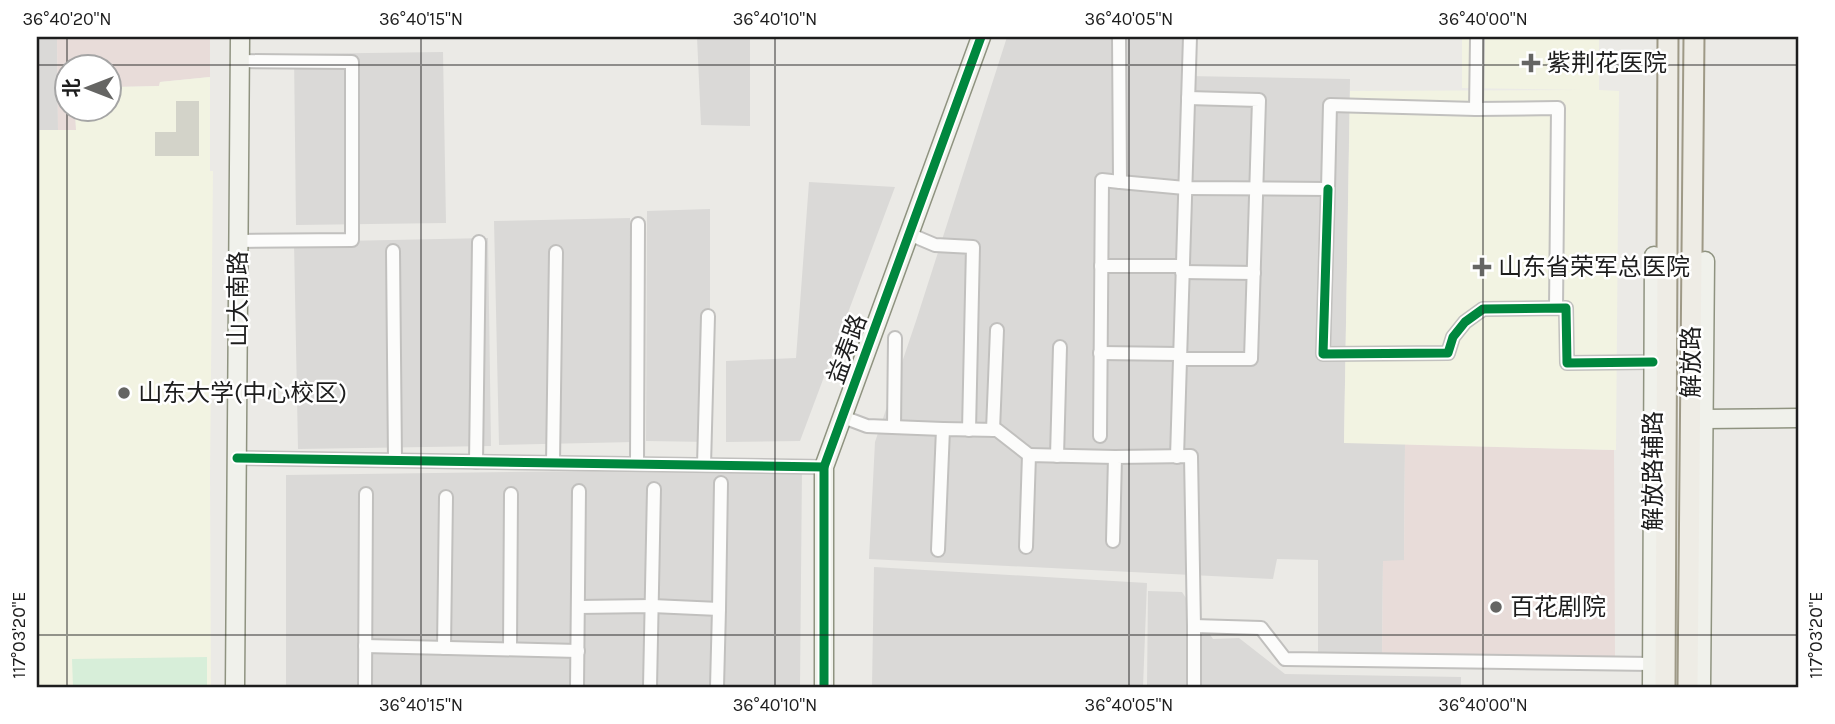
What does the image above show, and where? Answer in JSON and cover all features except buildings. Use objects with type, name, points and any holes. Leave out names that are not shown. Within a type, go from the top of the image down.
[{"type":"main road","name":"解放路","points":[[1665,687],[1668,37]]},
{"type":"main road","name":"解放路","points":[[1688,687],[1693,37]]},
{"type":"main road","points":[[1654,256],[1668,239]]},
{"type":"main road","points":[[1692,240],[1705,261]]},
{"type":"street","name":"山大南路","points":[[235,687],[240,37]]},
{"type":"street","name":"益寿路","points":[[824,687],[824,467],[981,37]]},
{"type":"street","points":[[1119,37],[1120,182]]},
{"type":"street","points":[[1177,457],[1189,37]]},
{"type":"street","points":[[1476,109],[1477,39]]},
{"type":"street","points":[[238,241],[352,240],[352,62],[240,61]]},
{"type":"street","points":[[1100,353],[1251,359],[1259,100],[1188,98]]},
{"type":"street","points":[[1556,309],[1559,108],[1329,105],[1323,354],[1448,353],[1453,337],[1465,322],[1483,309],[1556,309],[1566,308],[1567,363],[1653,362]]},
{"type":"street","points":[[1100,436],[1102,180],[1185,188],[1328,189]]},
{"type":"street","points":[[637,464],[638,224]]},
{"type":"street","points":[[909,234],[935,245],[973,247],[969,430]]},
{"type":"street","points":[[476,462],[479,242]]},
{"type":"street","points":[[393,251],[395,460]]},
{"type":"street","points":[[553,463],[556,252]]},
{"type":"street","name":"解放路辅路","points":[[1652,687],[1654,256]]},
{"type":"street","name":"解放路辅路","points":[[1701,687],[1705,261]]},
{"type":"street","points":[[1101,265],[1254,272]]},
{"type":"street","points":[[704,465],[708,316]]},
{"type":"street","points":[[993,430],[997,330]]},
{"type":"street","points":[[894,427],[895,338]]},
{"type":"street","points":[[1057,456],[1060,347]]},
{"type":"street","points":[[842,417],[867,426],[997,430],[1029,455],[1191,456],[1194,687]]},
{"type":"street","points":[[1703,419],[1798,418]]},
{"type":"street","points":[[938,550],[943,429]]},
{"type":"street","points":[[1026,547],[1029,455]]},
{"type":"street","points":[[1113,541],[1115,457]]},
{"type":"street","points":[[237,458],[824,467]]},
{"type":"street","points":[[717,687],[721,484]]},
{"type":"street","points":[[650,687],[654,489]]},
{"type":"street","points":[[578,687],[579,491]]},
{"type":"street","points":[[365,687],[366,494]]},
{"type":"street","points":[[510,649],[511,494]]},
{"type":"street","points":[[444,648],[446,497]]},
{"type":"street","points":[[578,607],[719,608]]},
{"type":"street","points":[[1194,626],[1261,628],[1285,659],[1652,664]]},
{"type":"street","points":[[365,646],[578,651]]},
{"type":"shaded area","points":[[37,37],[57,37],[57,52],[52,52],[52,122],[58,122],[58,130],[37,130]]},
{"type":"shaded area","points":[[57,37],[210,37],[210,77],[160,82],[159,86],[122,87],[122,52],[57,52]]},
{"type":"shaded area","points":[[697,37],[750,37],[750,126],[701,125]]},
{"type":"shaded area","points":[[1007,37],[1187,37],[1186,76],[1350,79],[1344,442],[1405,444],[1404,561],[1383,561],[1382,656],[1318,656],[1318,560],[1277,559],[1273,579],[869,559],[875,442]]},
{"type":"shaded area","name":"山东省荣军总医院","points":[[1462,37],[1599,37],[1599,90],[1619,91],[1616,450],[1344,443],[1350,91],[1583,90],[1462,88]]},
{"type":"shaded area","points":[[443,52],[446,223],[296,225],[294,54]]},
{"type":"shaded area","name":"山东大学(中心校区)","points":[[210,77],[210,171],[213,171],[211,687],[37,687],[37,130],[76,130],[76,122],[122,122],[122,87],[159,86],[160,82]]},
{"type":"shaded area","points":[[176,101],[199,101],[199,156],[155,156],[155,132],[176,132]]},
{"type":"shaded area","points":[[58,122],[76,122],[76,130],[58,130]]},
{"type":"shaded area","points":[[809,182],[895,187],[800,441],[726,442],[726,361],[796,358]]},
{"type":"shaded area","points":[[710,209],[710,442],[646,441],[647,211]]},
{"type":"shaded area","points":[[630,218],[634,442],[499,445],[494,221]]},
{"type":"shaded area","points":[[488,238],[491,446],[298,449],[294,242]]},
{"type":"shaded area","points":[[1405,444],[1614,450],[1615,657],[1382,656],[1383,561],[1404,560]]},
{"type":"shaded area","points":[[802,468],[800,687],[286,687],[286,475]]},
{"type":"shaded area","points":[[874,567],[1147,583],[1143,687],[872,687]]},
{"type":"shaded area","points":[[1148,591],[1182,592],[1213,639],[1239,638],[1285,674],[1461,677],[1461,687],[1147,687]]},
{"type":"shaded area","points":[[207,657],[207,687],[73,687],[72,659]]},
{"type":"cycle path","points":[[824,687],[824,467],[981,37]]},
{"type":"cycle path","points":[[1328,189],[1323,354],[1448,353],[1453,337],[1465,322],[1483,309],[1566,308],[1567,363],[1653,362]]},
{"type":"cycle path","points":[[237,458],[824,467]]},
{"type":"place","name":"紫荆花医院","points":[[1531,63]]},
{"type":"place","name":"山东省荣军总医院","points":[[1482,267]]},
{"type":"place","name":"山东大学(中心校区)","points":[[124,393]]},
{"type":"place","name":"百花剧院","points":[[1496,607]]}]
